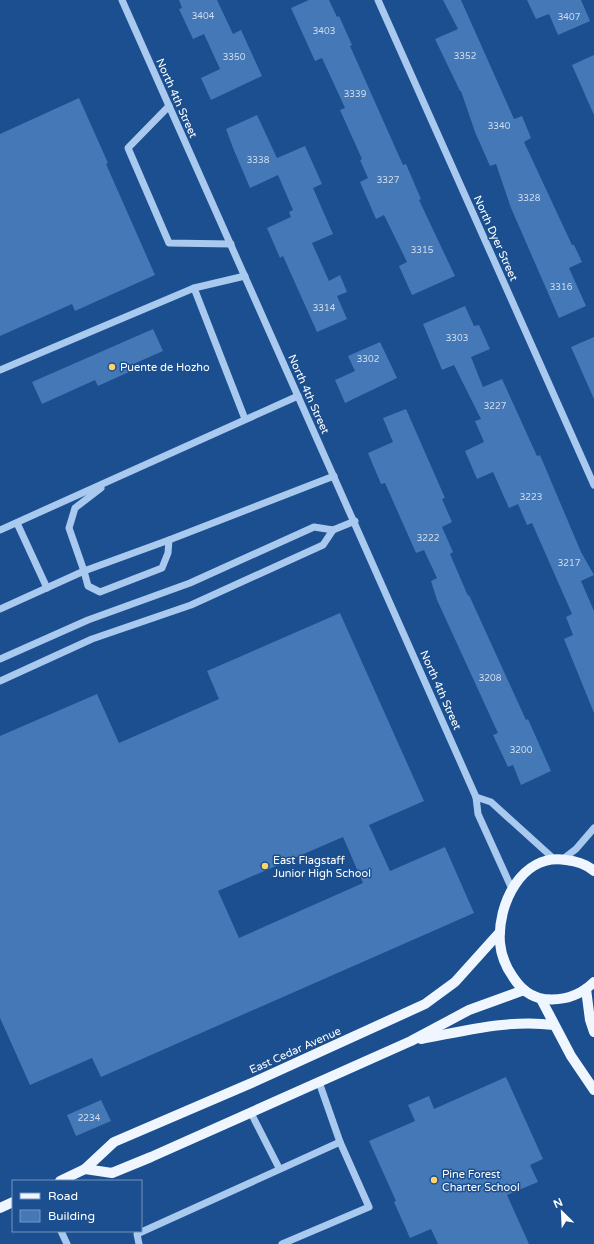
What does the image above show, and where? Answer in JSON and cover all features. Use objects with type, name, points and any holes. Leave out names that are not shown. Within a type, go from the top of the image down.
[{"type":"main road","points":[[590,986],[578,995],[568,998],[554,1000],[532,995],[524,990],[509,971],[502,956],[500,932],[504,909],[512,889],[523,875],[531,868],[542,862],[559,859],[587,865],[594,871]]},
{"type":"main road","name":"East Cedar Avenue","points":[[62,1180],[86,1169],[114,1142],[256,1081],[425,1004],[455,982],[500,932]]},
{"type":"main road","points":[[590,986],[589,1014],[594,1032]]},
{"type":"main road","points":[[86,1169],[112,1173],[411,1041],[469,1010],[524,990]]},
{"type":"main road","points":[[541,998],[554,1025],[581,1072],[594,1090]]},
{"type":"main road","points":[[411,1041],[509,1023],[537,1023],[554,1025]]},
{"type":"main road","points":[[0,1208],[12,1202]]},
{"type":"street","name":"North 4th Street","points":[[122,0],[355,521],[476,797],[478,814],[512,889]]},
{"type":"street","name":"North Dyer Street","points":[[378,0],[594,485]]},
{"type":"street","points":[[169,106],[128,148],[169,242],[231,244]]},
{"type":"street","points":[[0,370],[194,288],[245,276]]},
{"type":"street","points":[[194,288],[245,419]]},
{"type":"street","points":[[0,530],[298,396]]},
{"type":"street","points":[[0,609],[84,571],[169,540],[334,476]]},
{"type":"street","points":[[110,481],[75,508],[69,528],[88,586],[100,592],[162,568],[168,553],[169,540]]},
{"type":"street","points":[[0,659],[88,620],[190,583],[314,527],[333,530],[355,521]]},
{"type":"street","points":[[17,523],[47,588]]},
{"type":"street","points":[[0,681],[92,639],[191,605],[323,545],[333,530]]},
{"type":"street","points":[[476,797],[490,802],[559,859],[576,849],[594,828]]},
{"type":"street","points":[[282,1244],[368,1206],[340,1142],[319,1082]]},
{"type":"street","points":[[250,1113],[279,1168]]},
{"type":"street","points":[[142,1232],[279,1168],[340,1142]]},
{"type":"street","points":[[61,1232],[67,1244]]},
{"type":"street","points":[[139,1244],[137,1234],[141,1232]]},
{"type":"building","points":[[179,0],[217,0],[233,34],[241,30],[262,76],[211,100],[201,78],[220,69],[204,34],[193,39],[179,9],[182,8]]},
{"type":"building","points":[[309,0],[329,0],[337,17],[339,16],[352,45],[350,46],[403,165],[406,164],[421,199],[419,200],[455,276],[412,295],[399,266],[407,262],[384,215],[376,219],[360,182],[368,178],[360,160],[362,159],[340,110],[345,108],[322,58],[315,61],[291,8]]},
{"type":"building","points":[[443,0],[461,0],[514,119],[522,116],[531,138],[524,142],[572,245],[574,245],[582,262],[569,268],[586,306],[559,318],[511,208],[496,164],[490,166],[475,132],[461,91],[435,39],[458,29]]},
{"type":"building","points":[[527,0],[581,0],[590,21],[558,35],[549,14],[536,19]]},
{"type":"building","points":[[594,55],[594,115],[572,65]]},
{"type":"building","points":[[79,98],[108,163],[106,164],[155,275],[75,311],[72,304],[0,336],[0,134]]},
{"type":"building","points":[[257,115],[277,158],[305,146],[322,184],[313,188],[333,234],[312,243],[329,281],[340,275],[347,292],[337,296],[347,319],[317,332],[283,256],[280,258],[267,228],[291,217],[289,212],[293,210],[278,175],[250,188],[226,129]]},
{"type":"building","points":[[465,306],[474,326],[479,325],[490,349],[471,357],[483,387],[502,379],[537,456],[540,455],[581,552],[594,575],[581,581],[594,611],[594,713],[564,639],[573,635],[566,617],[572,614],[532,523],[527,525],[518,504],[509,508],[493,472],[477,479],[465,451],[484,442],[475,421],[481,419],[454,365],[442,370],[423,324]]},
{"type":"building","name":"Puente de Hozho","points":[[153,329],[163,351],[129,366],[131,371],[98,386],[95,380],[42,404],[32,382]]},
{"type":"building","points":[[594,337],[594,399],[571,347]]},
{"type":"building","points":[[380,342],[397,378],[345,403],[335,380],[355,371],[348,356]]},
{"type":"building","points":[[406,409],[445,498],[442,499],[452,522],[442,527],[453,552],[450,554],[468,596],[469,595],[526,720],[528,719],[551,771],[521,785],[513,765],[508,767],[493,735],[498,733],[437,600],[431,581],[437,578],[424,550],[416,553],[385,483],[381,484],[368,453],[393,442],[383,418]]},
{"type":"building","points":[[340,613],[424,801],[369,825],[390,871],[445,847],[474,913],[101,1077],[92,1058],[30,1085],[0,1018],[0,736],[97,694],[119,743],[219,699],[207,671]],"holes":[[[343,837],[363,883],[239,938],[218,891]]]},
{"type":"building","points":[[506,1077],[543,1159],[530,1165],[538,1182],[507,1195],[529,1244],[438,1244],[431,1229],[410,1238],[394,1202],[396,1201],[369,1141],[415,1121],[408,1105],[429,1096],[434,1109]]},
{"type":"building","points":[[101,1100],[111,1121],[76,1136],[67,1115]]},
{"type":"place","name":"Puente de Hozho","points":[[112,367]]},
{"type":"place","name":"East Flagstaff Junior High School","points":[[265,866]]},
{"type":"place","name":"Pine Forest Charter School","points":[[434,1180]]}]
